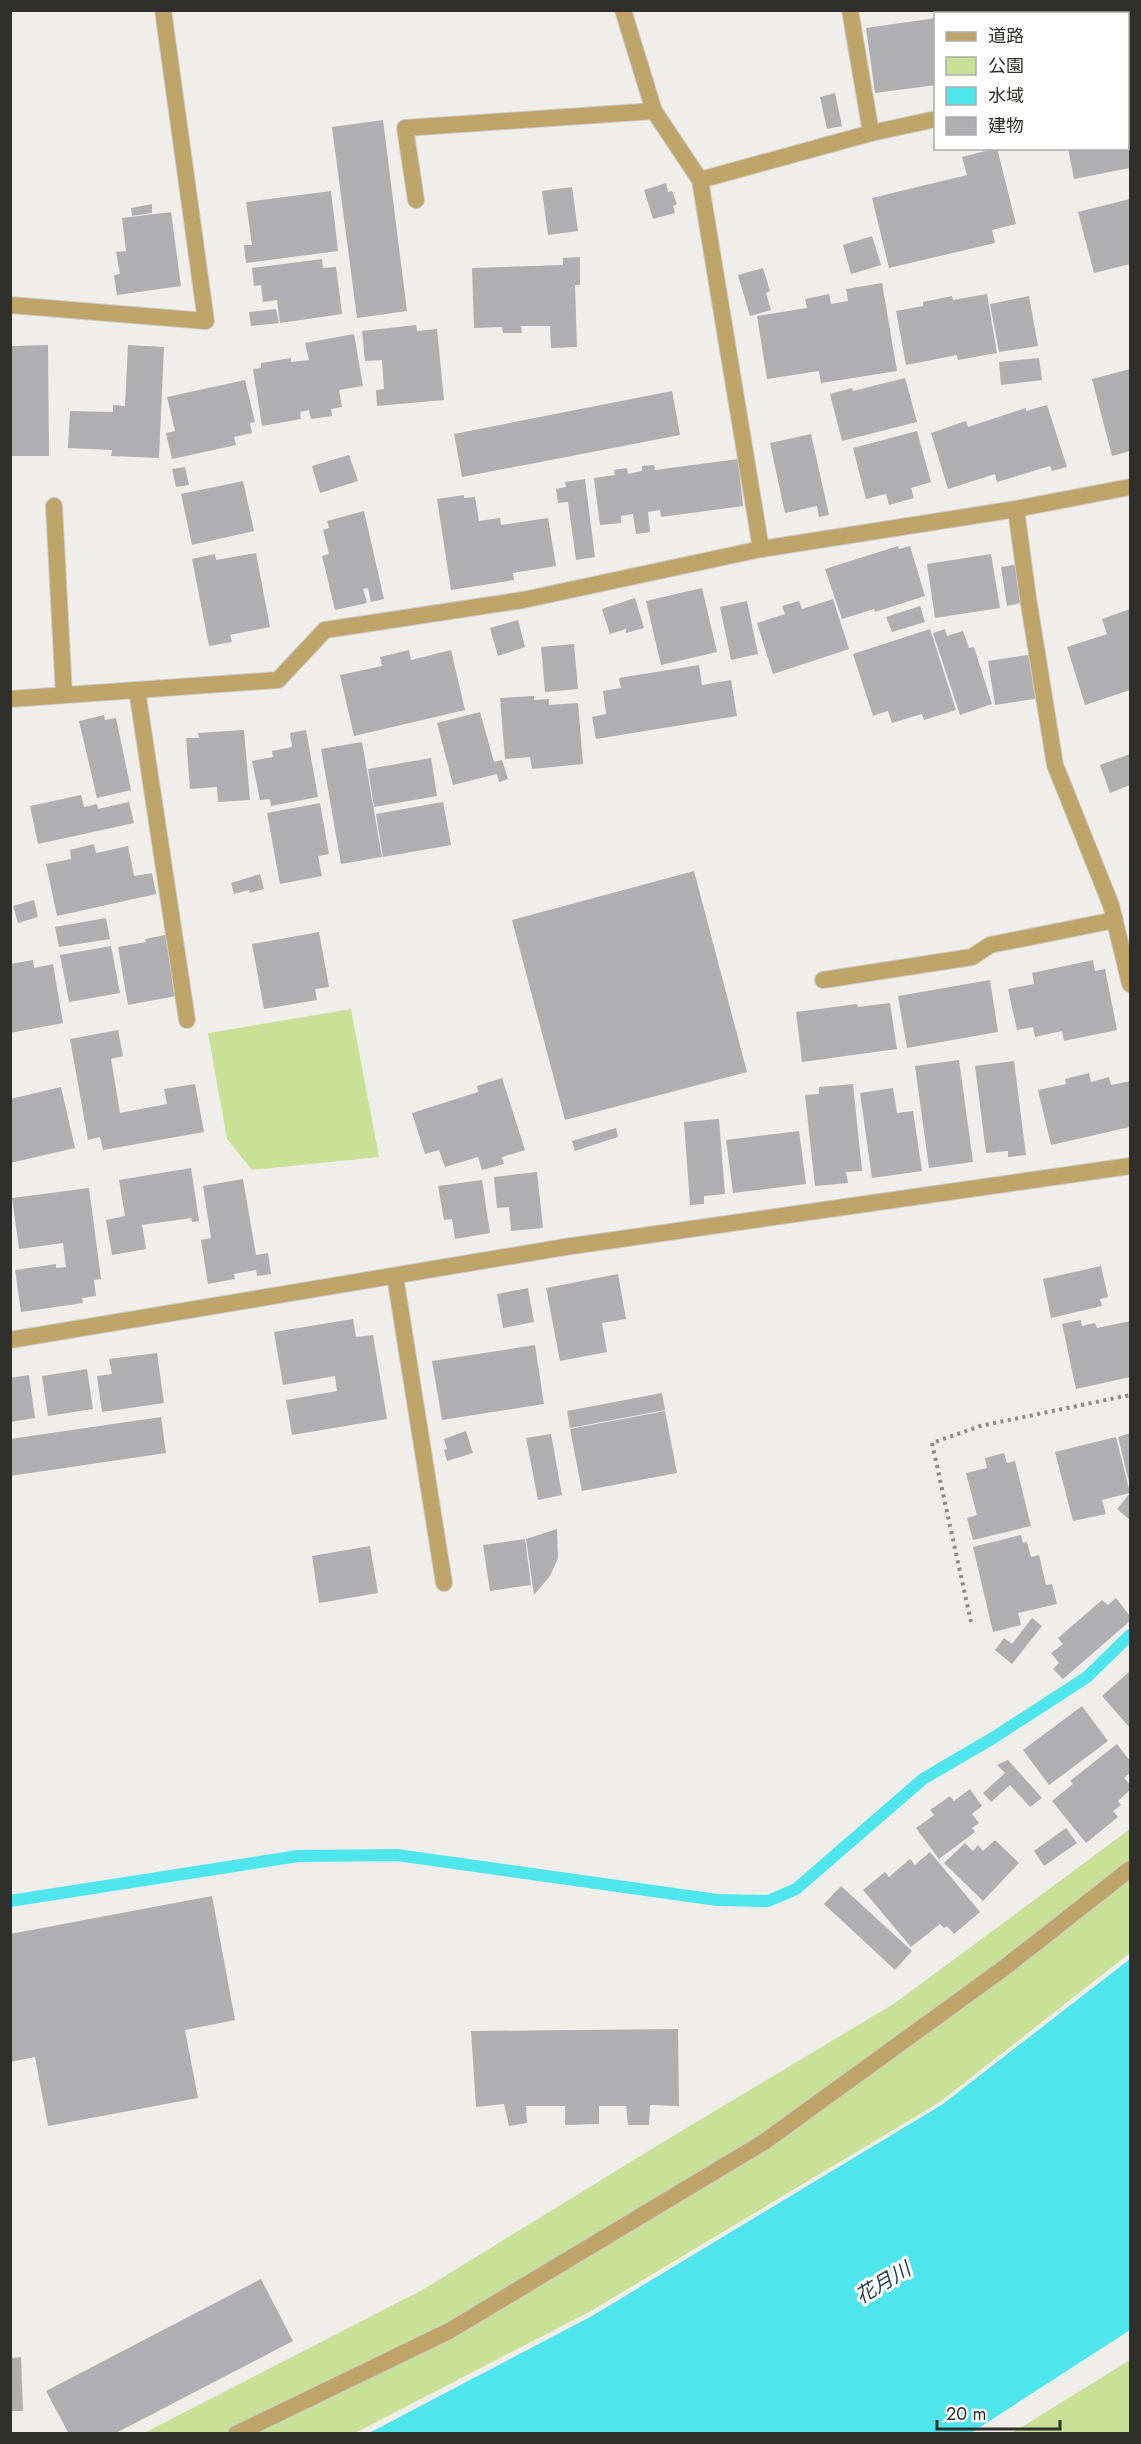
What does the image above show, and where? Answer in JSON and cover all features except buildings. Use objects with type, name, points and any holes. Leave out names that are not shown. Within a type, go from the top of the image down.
[{"type":"street","points":[[10,305],[206,321],[164,10]]},
{"type":"street","points":[[623,10],[654,111],[700,180],[761,549]]},
{"type":"street","points":[[850,10],[871,133]]},
{"type":"street","points":[[416,200],[405,128],[654,111]]},
{"type":"street","points":[[700,180],[871,133],[934,119]]},
{"type":"street","points":[[10,699],[278,680],[325,630],[523,600],[761,549],[1016,509],[1131,487]]},
{"type":"street","points":[[54,506],[64,695]]},
{"type":"street","points":[[1016,509],[1055,765],[1126,943],[1131,984]]},
{"type":"street","points":[[137,690],[187,1020]]},
{"type":"street","points":[[823,980],[972,957],[990,945],[1115,920]]},
{"type":"street","points":[[10,1340],[577,1245],[1131,1166]]},
{"type":"street","points":[[394,1276],[444,1583]]},
{"type":"street","points":[[236,2433],[449,2331],[764,2142],[1004,1968],[1131,1869]]},
{"type":"path","points":[[971,1622],[932,1443],[980,1426],[1131,1395]]},
{"type":"green space","points":[[351,1009],[379,1157],[252,1170],[227,1139],[208,1033]]},
{"type":"green space","points":[[1130,1829],[1130,1953],[940,2102],[591,2311],[355,2433],[142,2434],[424,2289],[895,2003]]},
{"type":"green space","points":[[1130,2360],[1130,2431],[1127,2433],[1012,2433]]},
{"type":"water","name":"花月川","points":[[1130,1959],[1130,2330],[971,2433],[369,2433],[592,2316],[943,2104]]},
{"type":"waterway","points":[[10,1901],[298,1856],[397,1855],[717,1900],[768,1901],[796,1889],[923,1779],[993,1738],[1087,1677],[1130,1635]]}]
